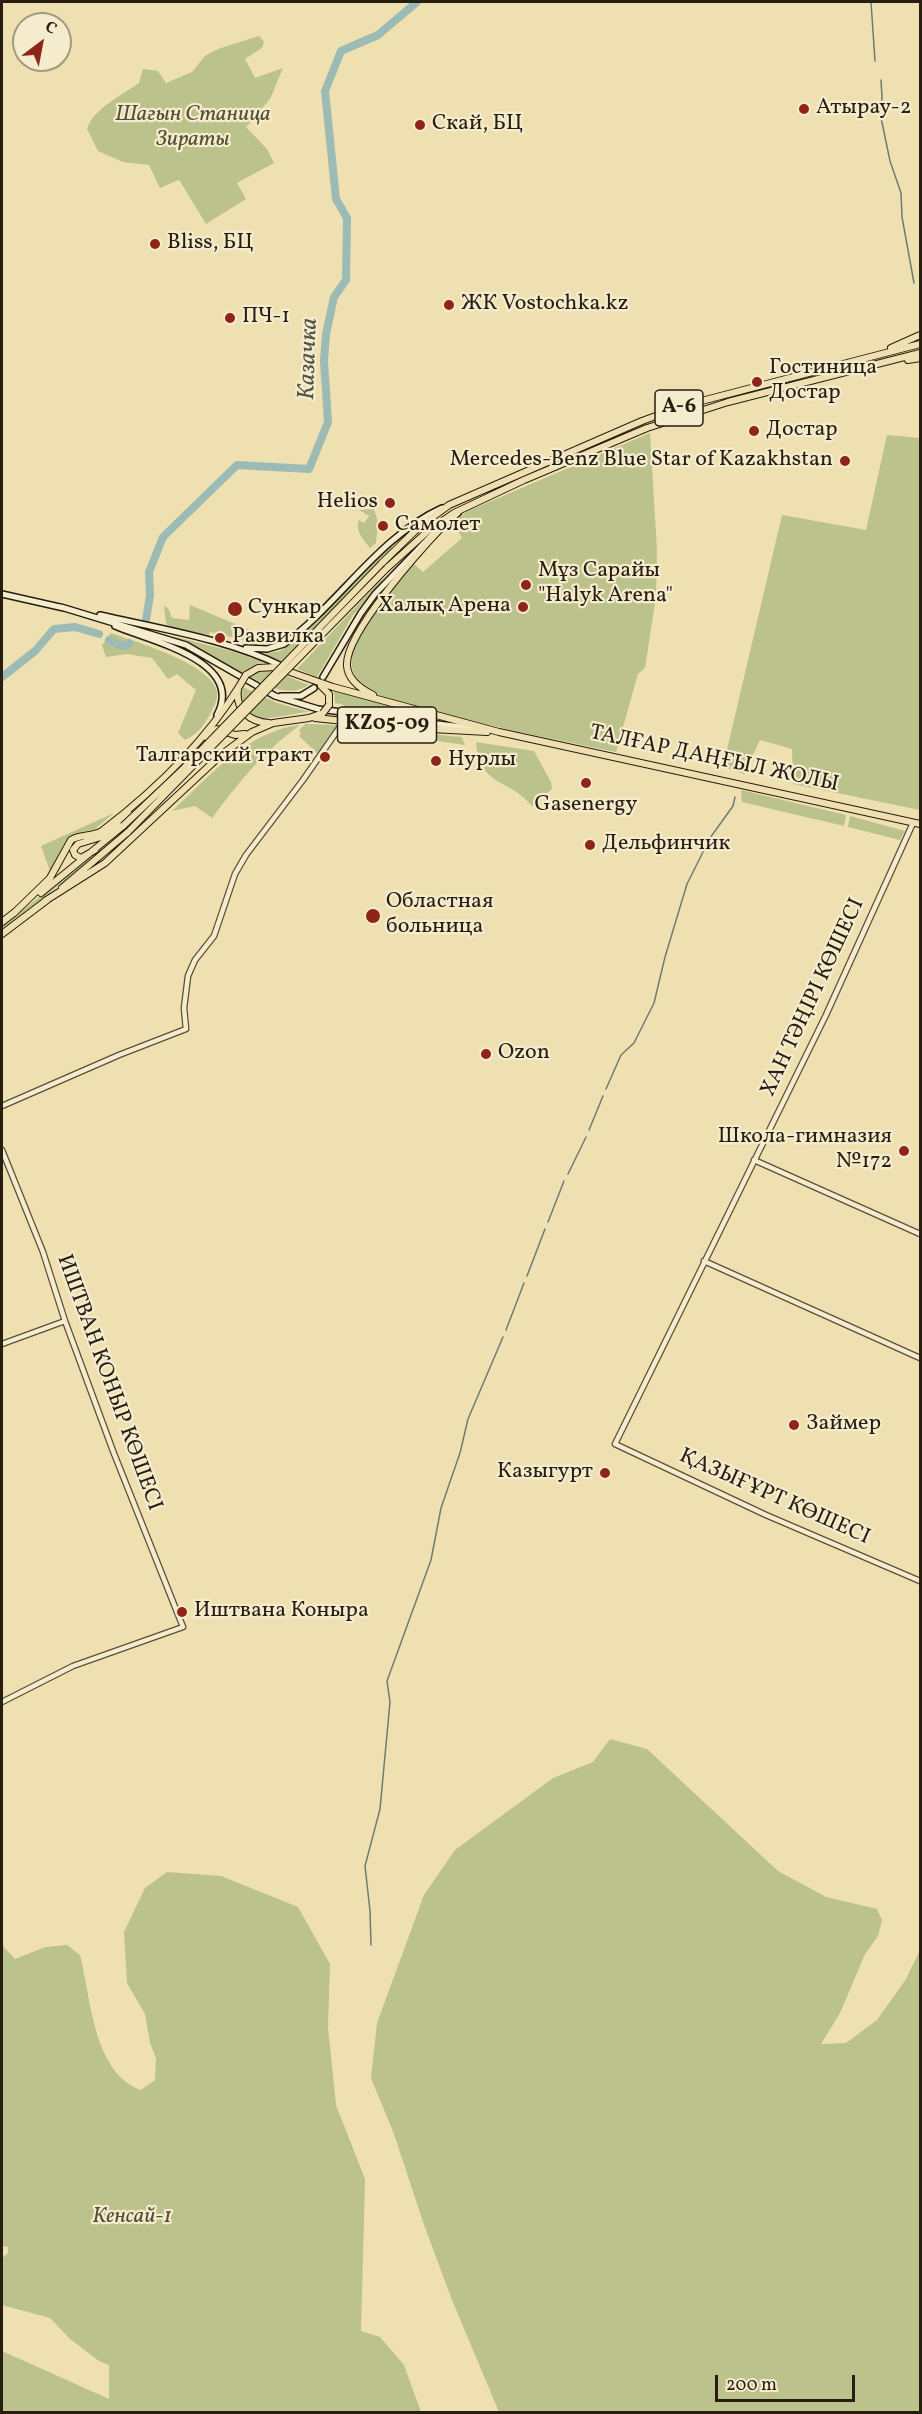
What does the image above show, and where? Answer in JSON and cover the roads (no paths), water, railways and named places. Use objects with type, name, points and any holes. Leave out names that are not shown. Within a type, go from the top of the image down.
[{"type":"main road","points":[[870,356],[921,335]]},
{"type":"main road","name":"A-6","points":[[275,678],[419,527],[449,505],[591,442],[686,405],[921,344]]},
{"type":"main road","name":"A-6","points":[[384,565],[441,521],[469,506],[647,428],[691,412],[921,353]]},
{"type":"main road","points":[[874,364],[921,358]]},
{"type":"main road","points":[[228,646],[260,649],[276,648],[284,644],[394,540],[423,519],[449,505]]},
{"type":"main road","points":[[323,677],[375,594],[420,546],[469,506]]},
{"type":"main road","points":[[399,705],[372,695],[357,685],[347,668],[348,655],[361,629],[381,600],[445,524]]},
{"type":"main road","points":[[2,594],[160,629],[263,657],[312,680],[329,694],[329,705],[323,713],[309,718],[273,723],[257,721],[244,712],[237,700],[239,687]]},
{"type":"main road","points":[[61,607],[186,645],[284,700],[318,709],[499,732]]},
{"type":"main road","points":[[95,617],[181,652],[212,671],[221,682],[224,694],[214,722]]},
{"type":"main road","points":[[14,913],[50,878],[71,840],[96,834],[168,773],[214,722],[246,675],[258,668],[269,666],[293,672]]},
{"type":"main road","points":[[2,922],[123,826],[275,678]]},
{"type":"main road","points":[[2,934],[128,832],[275,678]]},
{"type":"main road","name":"KZ05-09","points":[[312,680],[499,732]]},
{"type":"main road","points":[[249,682],[290,697],[304,694],[314,688]]},
{"type":"main road","name":"KZ05-09","points":[[309,718],[413,728],[499,732]]},
{"type":"main road","points":[[95,850],[81,858],[75,855],[73,850],[77,844],[97,839],[117,824],[171,775],[212,731],[217,729],[240,735],[273,723]]},
{"type":"main road","points":[[45,901],[105,863],[221,754],[252,732]]},
{"type":"main road","name":"ТАЛҒАР ДАҢҒЫЛ ЖОЛЫ","points":[[499,732],[921,824]]},
{"type":"street","points":[[2,1106],[119,1055],[186,1029],[184,1001],[188,976],[195,960],[214,936],[235,874],[246,855],[303,780],[344,720]]},
{"type":"street","name":"ХАН ТӘҢІРІ КӨШЕСІ","points":[[615,1444],[826,1015],[913,823]]},
{"type":"street","name":"ИШТВАН КОНЫР КӨШЕСІ","points":[[2,1150],[43,1252],[64,1321],[141,1524],[183,1627],[73,1666],[2,1702]]},
{"type":"street","points":[[754,1160],[921,1234]]},
{"type":"street","points":[[704,1261],[921,1358]]},
{"type":"street","points":[[2,1344],[64,1321]]},
{"type":"street","name":"ҚАЗЫҒҰРТ КӨШЕСІ","points":[[615,1444],[766,1515],[920,1582]]},
{"type":"waterway","name":"Казачка","points":[[146,620],[150,595],[149,572],[163,537],[237,465],[309,469],[328,422],[324,361],[326,334],[334,297],[346,280],[347,218],[336,199],[325,91],[341,51],[378,35],[417,2]]},
{"type":"waterway","points":[[871,2],[875,61]]},
{"type":"waterway","points":[[881,80],[880,113],[890,161],[901,193],[902,217],[914,283]]},
{"type":"waterway","name":"Казачка","points":[[2,677],[35,651],[54,629],[75,627],[99,634]]},
{"type":"waterway","name":"Казачка","points":[[109,640],[119,645],[126,646],[129,643]]},
{"type":"waterway","points":[[606,1089],[621,1055],[634,1043],[654,1003],[687,884],[710,838],[733,806],[735,797]]},
{"type":"waterway","points":[[589,1130],[603,1096]]},
{"type":"waterway","points":[[568,1174],[586,1137]]},
{"type":"waterway","points":[[548,1222],[564,1181]]},
{"type":"waterway","points":[[527,1276],[545,1229]]},
{"type":"waterway","points":[[506,1330],[524,1283]]},
{"type":"waterway","points":[[371,1945],[365,1866],[380,1809],[390,1702],[387,1681],[431,1560],[441,1508],[460,1453],[468,1419],[503,1337]]},
{"type":"place","name":"Атырау-2","points":[[804,109]]},
{"type":"place","name":"Скай, БЦ","points":[[420,125]]},
{"type":"place","name":"Bliss, БЦ","points":[[155,244]]},
{"type":"place","name":"ЖК Vostochka.kz","points":[[449,305]]},
{"type":"place","name":"ПЧ-1","points":[[230,318]]},
{"type":"place","name":"Гостиница Достар","points":[[757,382]]},
{"type":"place","name":"Достар","points":[[754,431]]},
{"type":"place","name":"Mercedes-Benz Blue Star of Kazakhstan","points":[[845,461]]},
{"type":"place","name":"Helios","points":[[390,503]]},
{"type":"place","name":"Самолет","points":[[383,526]]},
{"type":"place","name":"Мұз Сарайы \"Halyk Arena\"","points":[[526,585]]},
{"type":"place","name":"Халық Арена","points":[[523,607]]},
{"type":"place","name":"Сункар","points":[[235,609]]},
{"type":"place","name":"Развилка","points":[[220,638]]},
{"type":"place","name":"Талгарский тракт","points":[[325,757]]},
{"type":"place","name":"Нурлы","points":[[436,761]]},
{"type":"place","name":"Gasenergy","points":[[586,783]]},
{"type":"place","name":"Дельфинчик","points":[[590,845]]},
{"type":"place","name":"Областная больница","points":[[373,916]]},
{"type":"place","name":"Ozon","points":[[486,1054]]},
{"type":"place","name":"Школа-гимназия №172","points":[[904,1151]]},
{"type":"place","name":"Займер","points":[[794,1425]]},
{"type":"place","name":"Казыгурт","points":[[605,1473]]},
{"type":"place","name":"Иштвана Коныра","points":[[182,1612]]},
{"type":"park label","name":"Шағын Станица Зираты","points":[[193,128]]},
{"type":"park label","name":"Кенсай-1","points":[[132,2218]]}]
